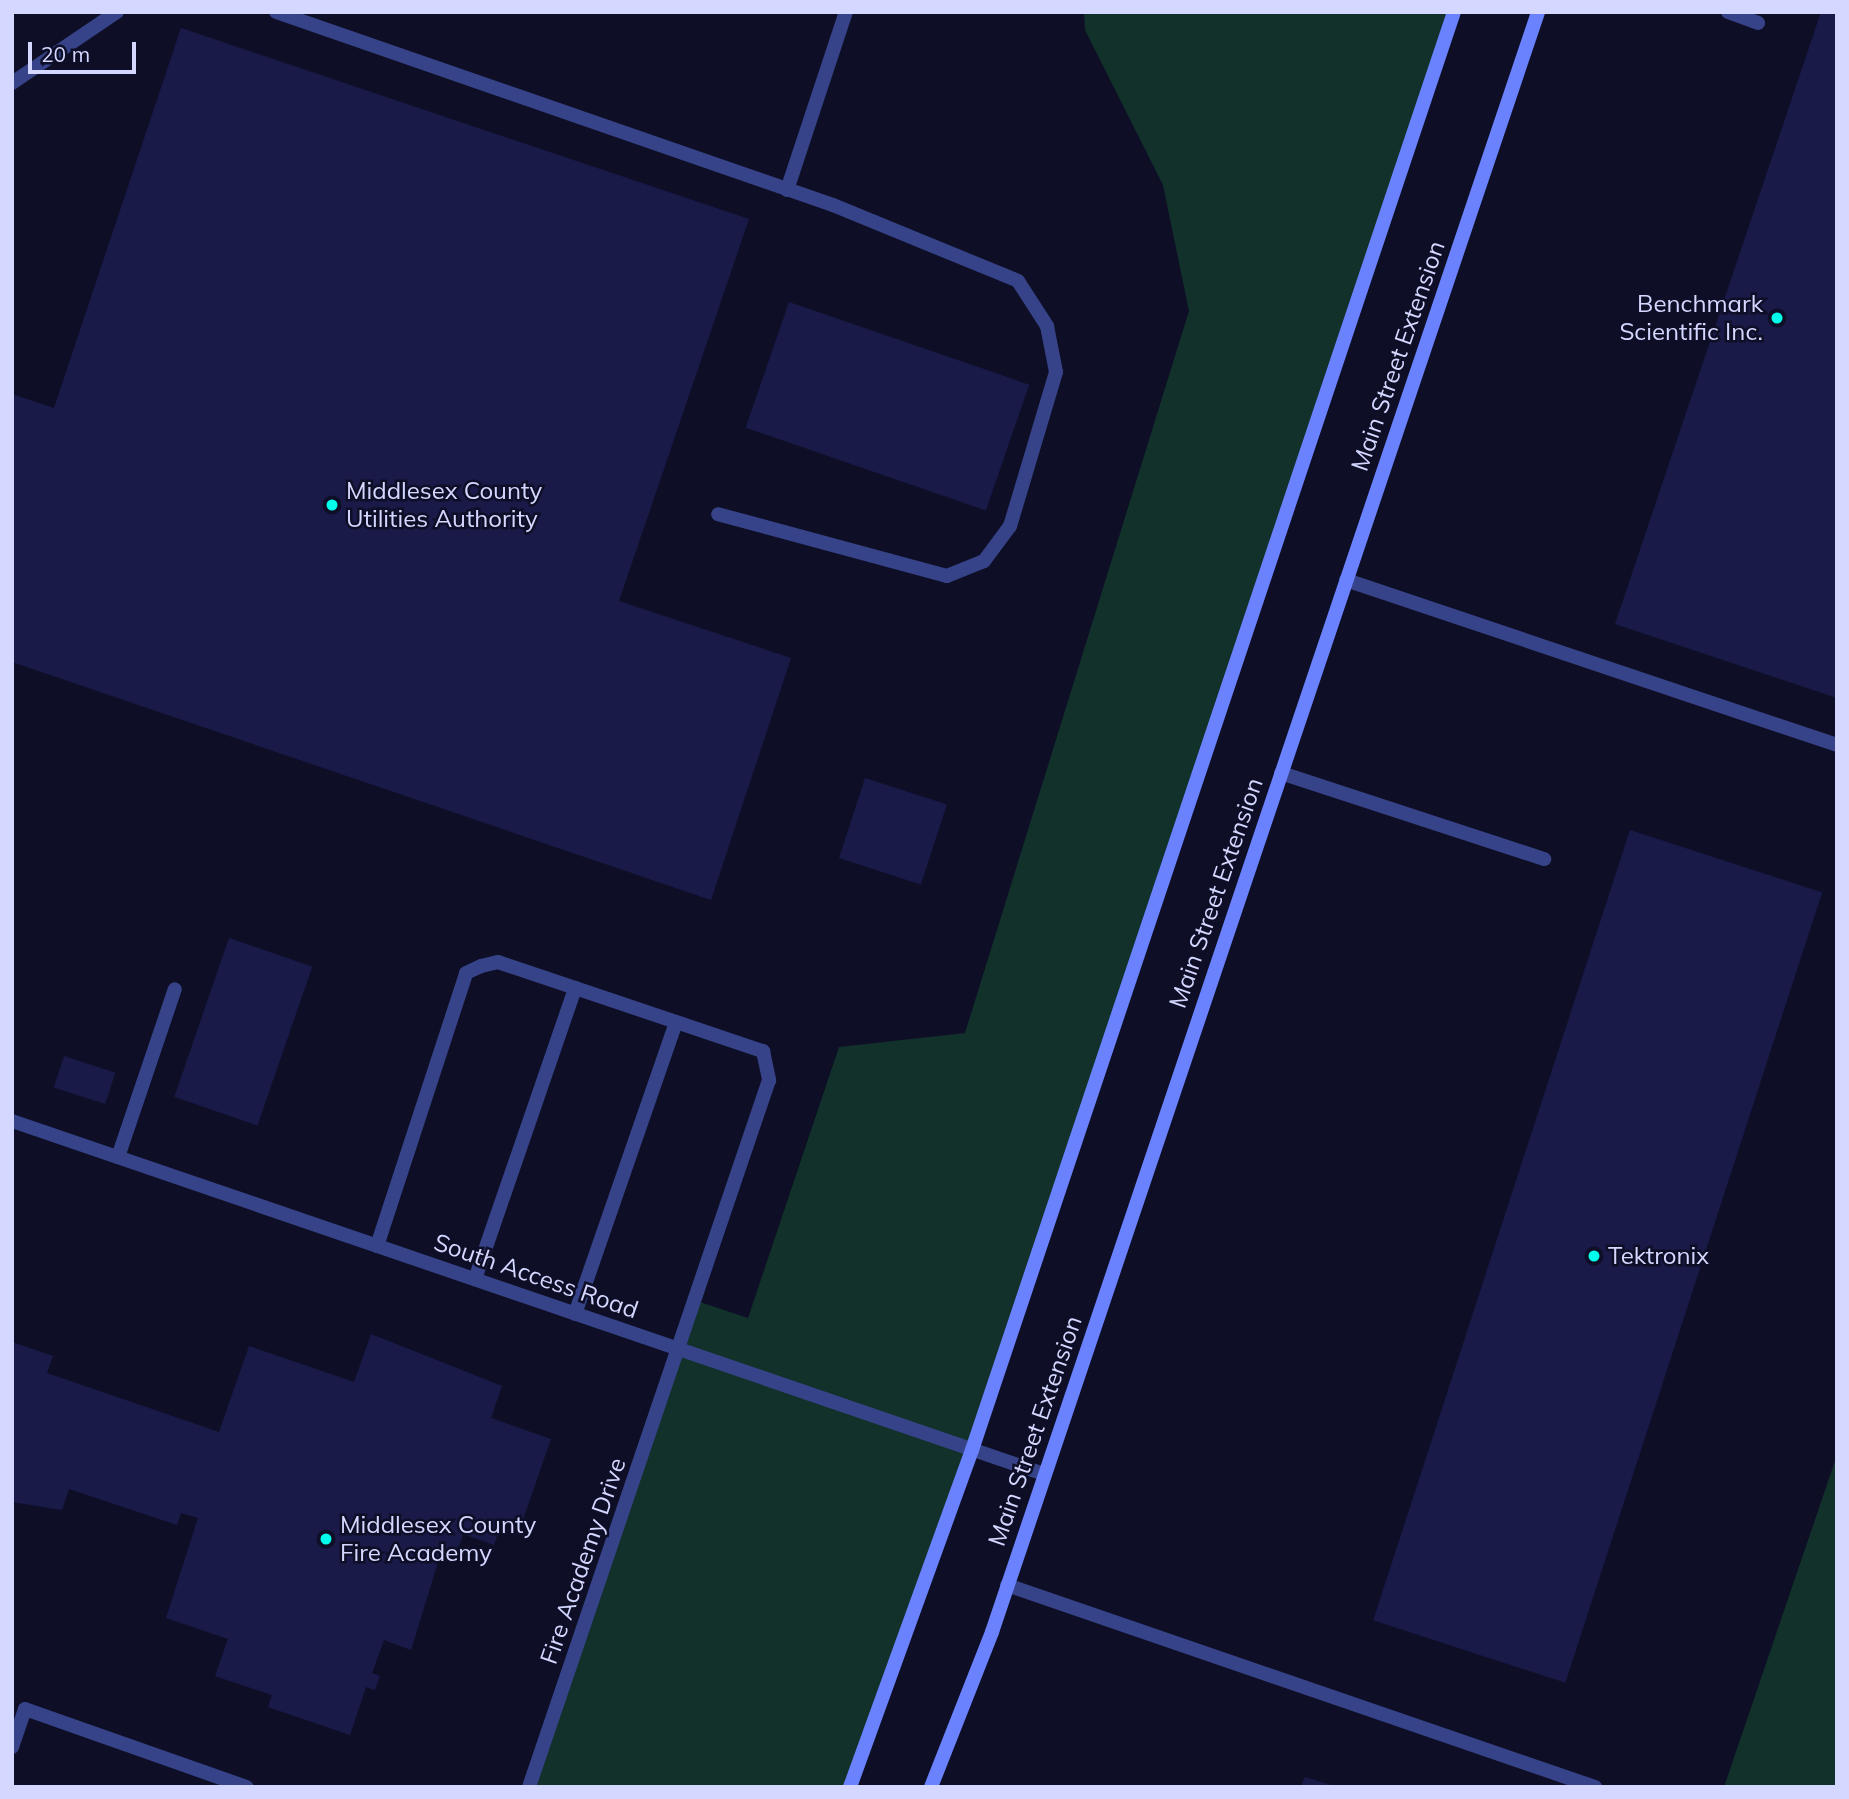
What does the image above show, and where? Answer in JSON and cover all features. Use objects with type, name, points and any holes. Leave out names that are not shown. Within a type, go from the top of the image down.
[{"type":"main road","points":[[850,1787],[972,1450],[1454,12]]},
{"type":"main road","name":"Main Street Extension","points":[[931,1787],[1007,1585],[1045,1474],[1538,12]]},
{"type":"lane","points":[[12,83],[117,12]]},
{"type":"lane","points":[[276,12],[787,190],[1018,281],[1047,326],[1056,372],[1010,526],[984,561],[947,576],[718,514]]},
{"type":"lane","points":[[787,190],[846,12]]},
{"type":"lane","points":[[1728,12],[1758,23]]},
{"type":"lane","points":[[1346,580],[1837,745]]},
{"type":"lane","points":[[1281,773],[1544,859]]},
{"type":"lane","name":"Fire Academy Drive","points":[[377,1246],[466,973],[498,962],[763,1051],[769,1066],[679,1350],[529,1787]]},
{"type":"lane","points":[[475,1279],[575,988]]},
{"type":"lane","points":[[117,1157],[175,989]]},
{"type":"lane","points":[[576,1314],[676,1022]]},
{"type":"lane","name":"South Access Road","points":[[12,1121],[1045,1474]]},
{"type":"lane","points":[[1007,1585],[1595,1787]]},
{"type":"lane","points":[[12,1747],[25,1709],[247,1787]]},
{"type":"green space","points":[[1084,12],[1454,12],[972,1450],[850,1787],[529,1787],[697,1301],[748,1318],[839,1047],[965,1033],[1189,311],[1163,185],[1085,30]]},
{"type":"green space","points":[[1837,1455],[1837,1787],[1724,1787]]},
{"type":"building","name":"Benchmark Scientific Inc.","points":[[1821,12],[1837,12],[1837,698],[1615,624]]},
{"type":"building","name":"Middlesex County Utilities Authority","points":[[181,28],[749,219],[619,601],[791,658],[711,900],[12,662],[12,394],[54,408]]},
{"type":"building","points":[[789,302],[1029,385],[986,510],[746,428]]},
{"type":"building","points":[[865,778],[947,805],[921,884],[839,858]]},
{"type":"building","name":"Tektronix","points":[[1630,830],[1822,892],[1565,1683],[1373,1620]]},
{"type":"building","points":[[229,938],[312,967],[258,1125],[174,1097]]},
{"type":"building","points":[[64,1056],[115,1073],[105,1104],[54,1087]]},
{"type":"building","name":"Middlesex County Fire Academy","points":[[371,1334],[502,1386],[491,1418],[551,1439],[520,1528],[502,1522],[494,1545],[463,1534],[457,1552],[439,1559],[411,1650],[384,1640],[372,1673],[380,1676],[375,1690],[366,1687],[350,1735],[268,1707],[272,1695],[215,1676],[228,1639],[166,1618],[198,1518],[181,1513],[177,1525],[69,1489],[62,1510],[12,1502],[12,1342],[53,1356],[47,1373],[219,1432],[249,1346],[354,1382]]},
{"type":"building","points":[[1305,1777],[1334,1786],[1334,1787],[1301,1787]]},
{"type":"place","name":"Benchmark Scientific Inc.","points":[[1777,318]]},
{"type":"place","name":"Middlesex County Utilities Authority","points":[[332,505]]},
{"type":"place","name":"Tektronix","points":[[1594,1256]]},
{"type":"place","name":"Middlesex County Fire Academy","points":[[326,1539]]}]
